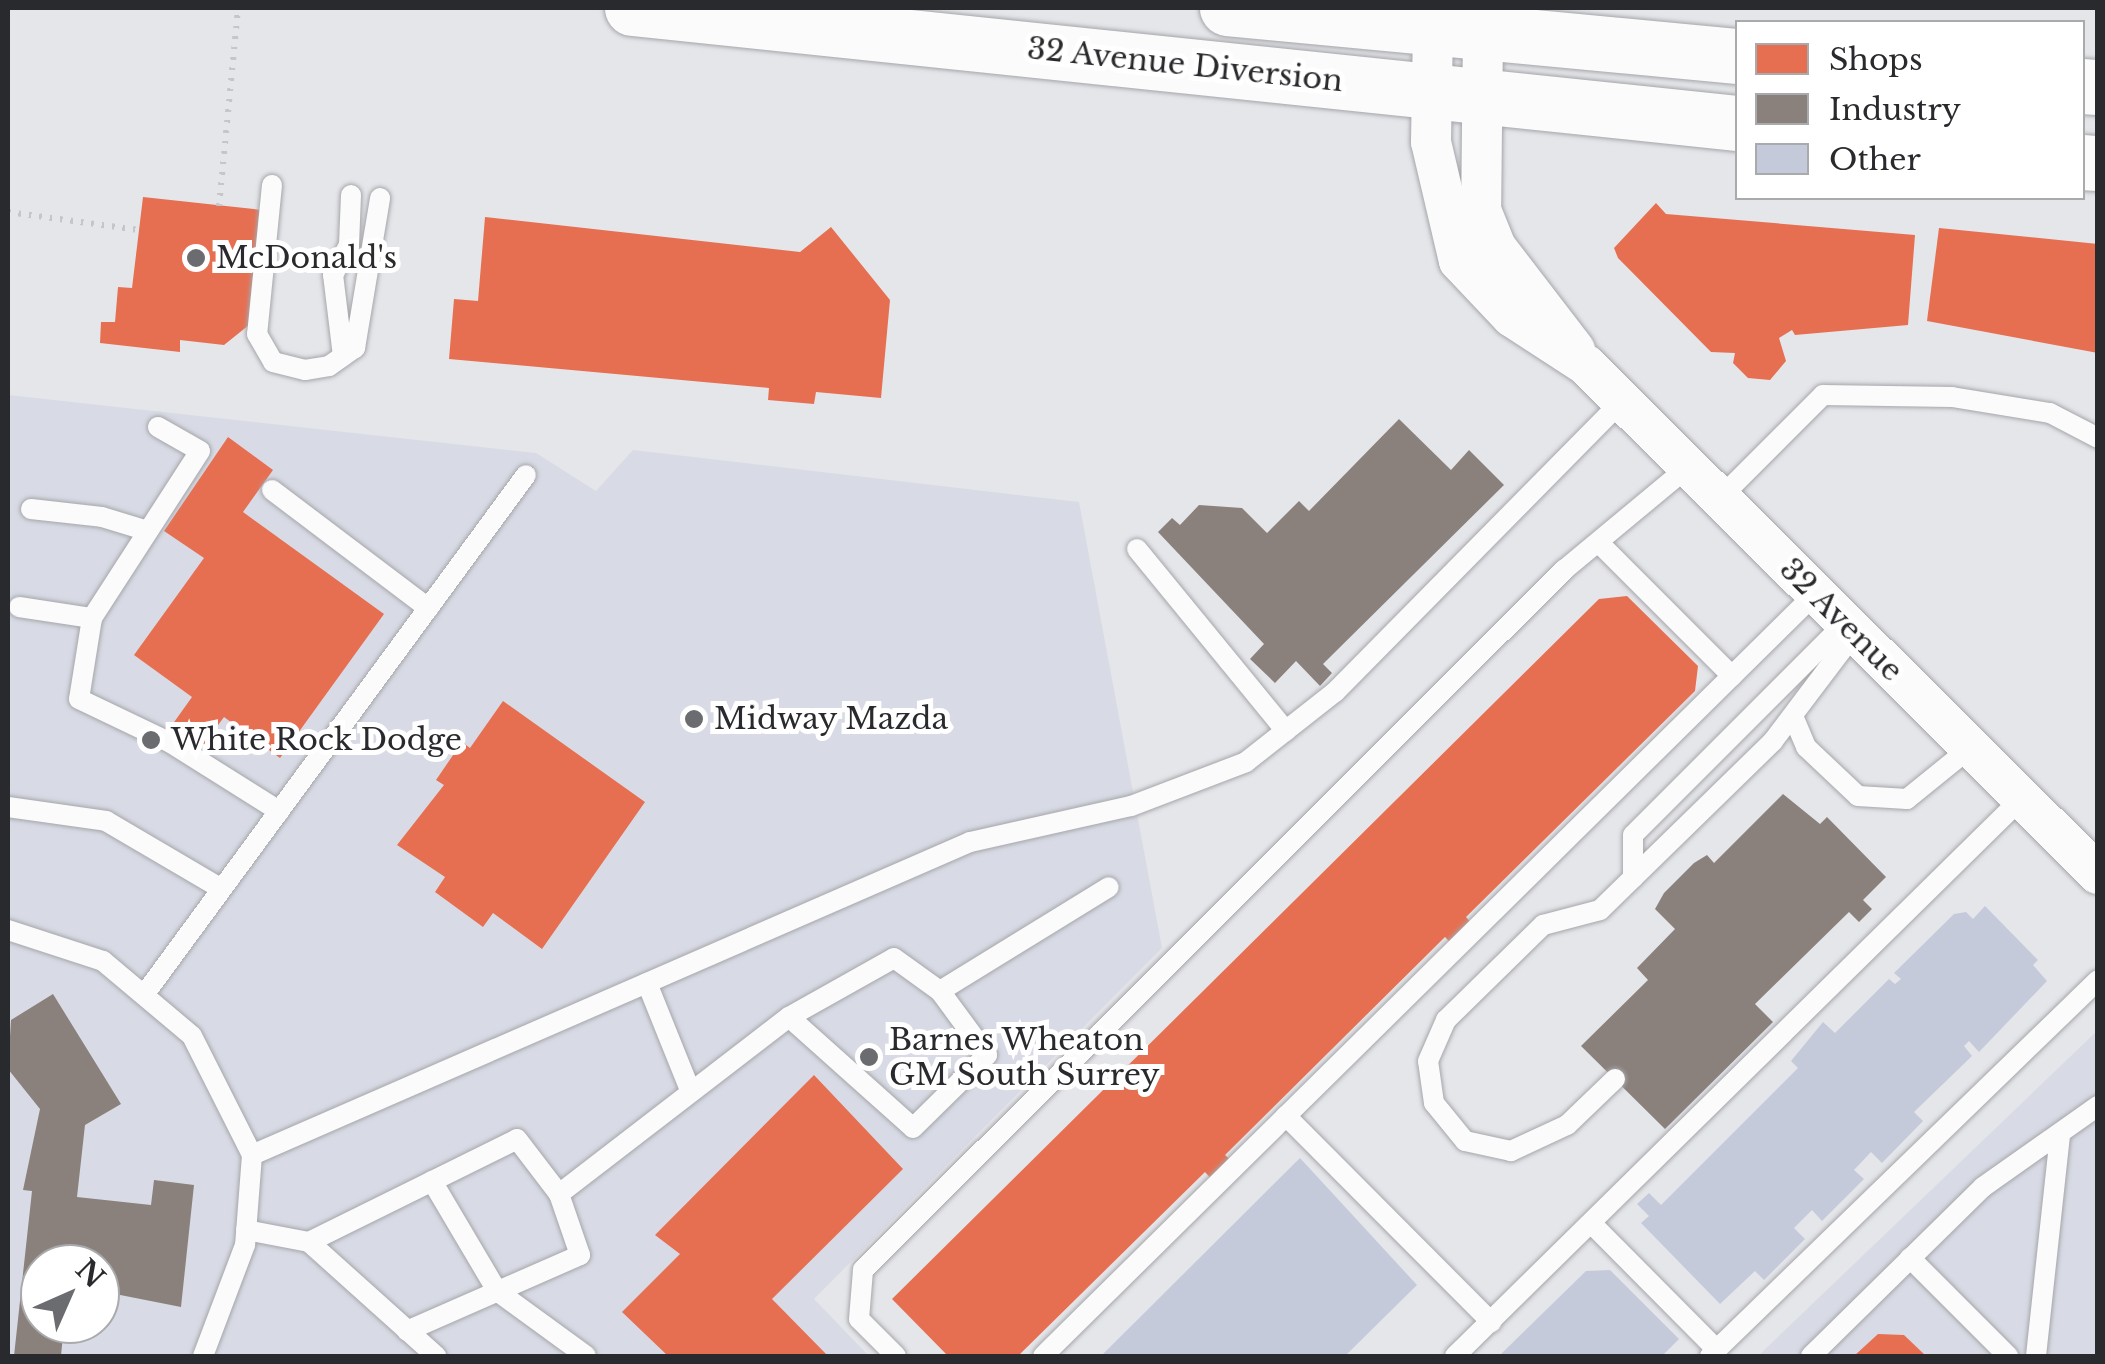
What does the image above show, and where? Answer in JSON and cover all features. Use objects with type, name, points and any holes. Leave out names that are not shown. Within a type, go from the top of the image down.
[{"type":"main road","name":"32 Avenue Diversion","points":[[632,8],[874,20],[1454,93],[1735,124]]},
{"type":"main road","name":"32 Avenue Diversion","points":[[1227,8],[1735,56]]},
{"type":"street","name":"32 Avenue","points":[[1458,29],[1454,93],[1481,210],[1496,247],[1586,366],[2096,870]]},
{"type":"lane","points":[[272,185],[257,334],[273,362],[305,370],[355,348],[364,320],[380,198]]},
{"type":"lane","points":[[344,356],[333,275],[349,246],[351,195]]},
{"type":"lane","points":[[1719,500],[1823,396],[1952,397],[2050,413],[2098,438]]},
{"type":"lane","points":[[252,1156],[970,842],[1131,806],[1246,762],[1335,692],[1622,401]]},
{"type":"lane","points":[[158,427],[200,451],[92,618],[79,699],[171,743],[279,811]]},
{"type":"lane","points":[[896,1356],[859,1320],[863,1270],[1564,570],[1687,468]]},
{"type":"lane","points":[[144,995],[526,475]]},
{"type":"lane","points":[[272,490],[428,608]]},
{"type":"lane","points":[[31,510],[102,516],[148,532]]},
{"type":"lane","points":[[1598,542],[1732,676]]},
{"type":"lane","points":[[1137,549],[1286,731]]},
{"type":"lane","points":[[1043,1356],[1814,594]]},
{"type":"lane","points":[[19,607],[92,618]]},
{"type":"lane","points":[[1614,1079],[1567,1125],[1511,1151],[1466,1141],[1434,1104],[1428,1061],[1446,1020],[1543,924],[1600,910],[1793,716],[1849,629]]},
{"type":"lane","points":[[1633,878],[1634,836],[1849,629]]},
{"type":"lane","points":[[1793,716],[1806,747],[1858,796],[1907,799],[1970,748]]},
{"type":"lane","points":[[1455,1356],[2021,799]]},
{"type":"lane","points":[[8,807],[106,821],[222,889]]},
{"type":"lane","points":[[940,991],[1109,886]]},
{"type":"lane","points":[[8,930],[102,961],[192,1036],[252,1156],[246,1230],[207,1355]]},
{"type":"lane","points":[[559,1194],[788,1017],[894,958],[940,991],[987,1056],[913,1128],[788,1017]]},
{"type":"lane","points":[[1591,1223],[1713,1353],[2098,980]]},
{"type":"lane","points":[[647,983],[690,1090]]},
{"type":"lane","points":[[1810,1356],[1983,1186],[2098,1106]]},
{"type":"lane","points":[[1286,1116],[1490,1322]]},
{"type":"lane","points":[[2036,1356],[2060,1134]]},
{"type":"lane","points":[[309,1242],[517,1139],[559,1194],[580,1255],[408,1331]]},
{"type":"lane","points":[[432,1181],[497,1291],[586,1356]]},
{"type":"lane","points":[[246,1230],[309,1242],[436,1356]]},
{"type":"lane","points":[[1910,1258],[2008,1356]]},
{"type":"path","points":[[220,206],[238,8]]},
{"type":"path","points":[[8,212],[139,230]]},
{"type":"shaded area","points":[[8,395],[536,453],[596,491],[633,450],[1079,502],[1162,948],[814,1299],[869,1356],[8,1356]]},
{"type":"shaded area","points":[[2097,1031],[2097,1356],[1758,1356]]},
{"type":"building: Shops","name":"McDonald's","points":[[143,197],[262,210],[249,325],[224,345],[180,340],[180,352],[100,343],[101,322],[115,322],[118,287],[132,288]]},
{"type":"building: Shops","points":[[1656,203],[1666,214],[1915,235],[1908,325],[1795,335],[1792,330],[1779,338],[1786,361],[1770,380],[1748,378],[1733,363],[1735,353],[1711,352],[1618,258],[1614,248]]},
{"type":"building: Shops","points":[[485,217],[800,252],[831,227],[890,300],[881,398],[816,392],[814,404],[768,400],[769,388],[449,359],[454,299],[478,301]]},
{"type":"building: Shops","points":[[1939,228],[2098,244],[2098,353],[1927,321]]},
{"type":"building: Shops","points":[[228,437],[273,470],[243,512],[384,614],[280,758],[224,717],[202,747],[172,725],[192,697],[134,655],[204,558],[164,531]]},
{"type":"building: Shops","points":[[1627,596],[1698,666],[1695,691],[1466,917],[1474,926],[1454,946],[1445,937],[1225,1155],[1235,1164],[1216,1184],[1205,1172],[1018,1356],[948,1356],[892,1299],[1599,599]]},
{"type":"building: Shops","points":[[503,701],[645,802],[542,949],[493,913],[483,927],[435,892],[445,877],[397,845],[444,785],[436,780],[462,742],[470,748]]},
{"type":"building: Shops","points":[[814,1075],[903,1169],[772,1299],[828,1356],[668,1356],[622,1312],[680,1254],[655,1235]]},
{"type":"building: Shops","points":[[1878,1334],[1904,1335],[1926,1356],[1854,1356]]},
{"type":"building: Industry","points":[[1399,419],[1451,470],[1469,450],[1504,485],[1323,664],[1332,673],[1320,686],[1296,661],[1275,683],[1250,659],[1264,644],[1158,532],[1172,518],[1180,525],[1199,505],[1242,508],[1267,533],[1299,501],[1309,511]]},
{"type":"building: Industry","points":[[1783,794],[1820,824],[1827,817],[1886,877],[1863,900],[1872,909],[1859,922],[1849,912],[1755,1004],[1773,1022],[1665,1129],[1581,1046],[1648,980],[1637,968],[1675,929],[1655,909],[1664,893],[1707,855],[1714,863]]},
{"type":"building: Industry","points":[[53,994],[121,1104],[85,1125],[77,1197],[151,1205],[154,1180],[194,1185],[181,1307],[120,1295],[120,1244],[26,1244],[32,1191],[23,1190],[40,1109],[8,1069],[11,1020]]},
{"type":"building: Industry","points":[[20,1301],[20,1344],[62,1344],[61,1356],[14,1356]]},
{"type":"building: Other","points":[[1985,906],[2038,960],[2033,965],[2047,981],[1979,1052],[1969,1041],[1964,1046],[1972,1056],[1914,1112],[1923,1121],[1882,1163],[1871,1152],[1854,1170],[1864,1179],[1822,1221],[1812,1210],[1794,1228],[1805,1239],[1764,1280],[1755,1271],[1720,1304],[1641,1223],[1649,1216],[1637,1204],[1649,1193],[1661,1205],[1798,1068],[1791,1061],[1823,1022],[1835,1033],[1889,979],[1895,984],[1901,979],[1894,973],[1954,914],[1966,912],[1973,919]]},
{"type":"building: Other","points":[[1300,1158],[1417,1285],[1345,1356],[1101,1356]]},
{"type":"building: Other","points":[[1610,1270],[1679,1339],[1662,1356],[1499,1356],[1586,1271]]},
{"type":"place","name":"McDonald's","points":[[196,258]]},
{"type":"place","name":"Midway Mazda","points":[[694,719]]},
{"type":"place","name":"White Rock Dodge","points":[[151,740]]},
{"type":"place","name":"Barnes Wheaton GM South Surrey","points":[[869,1057]]}]
